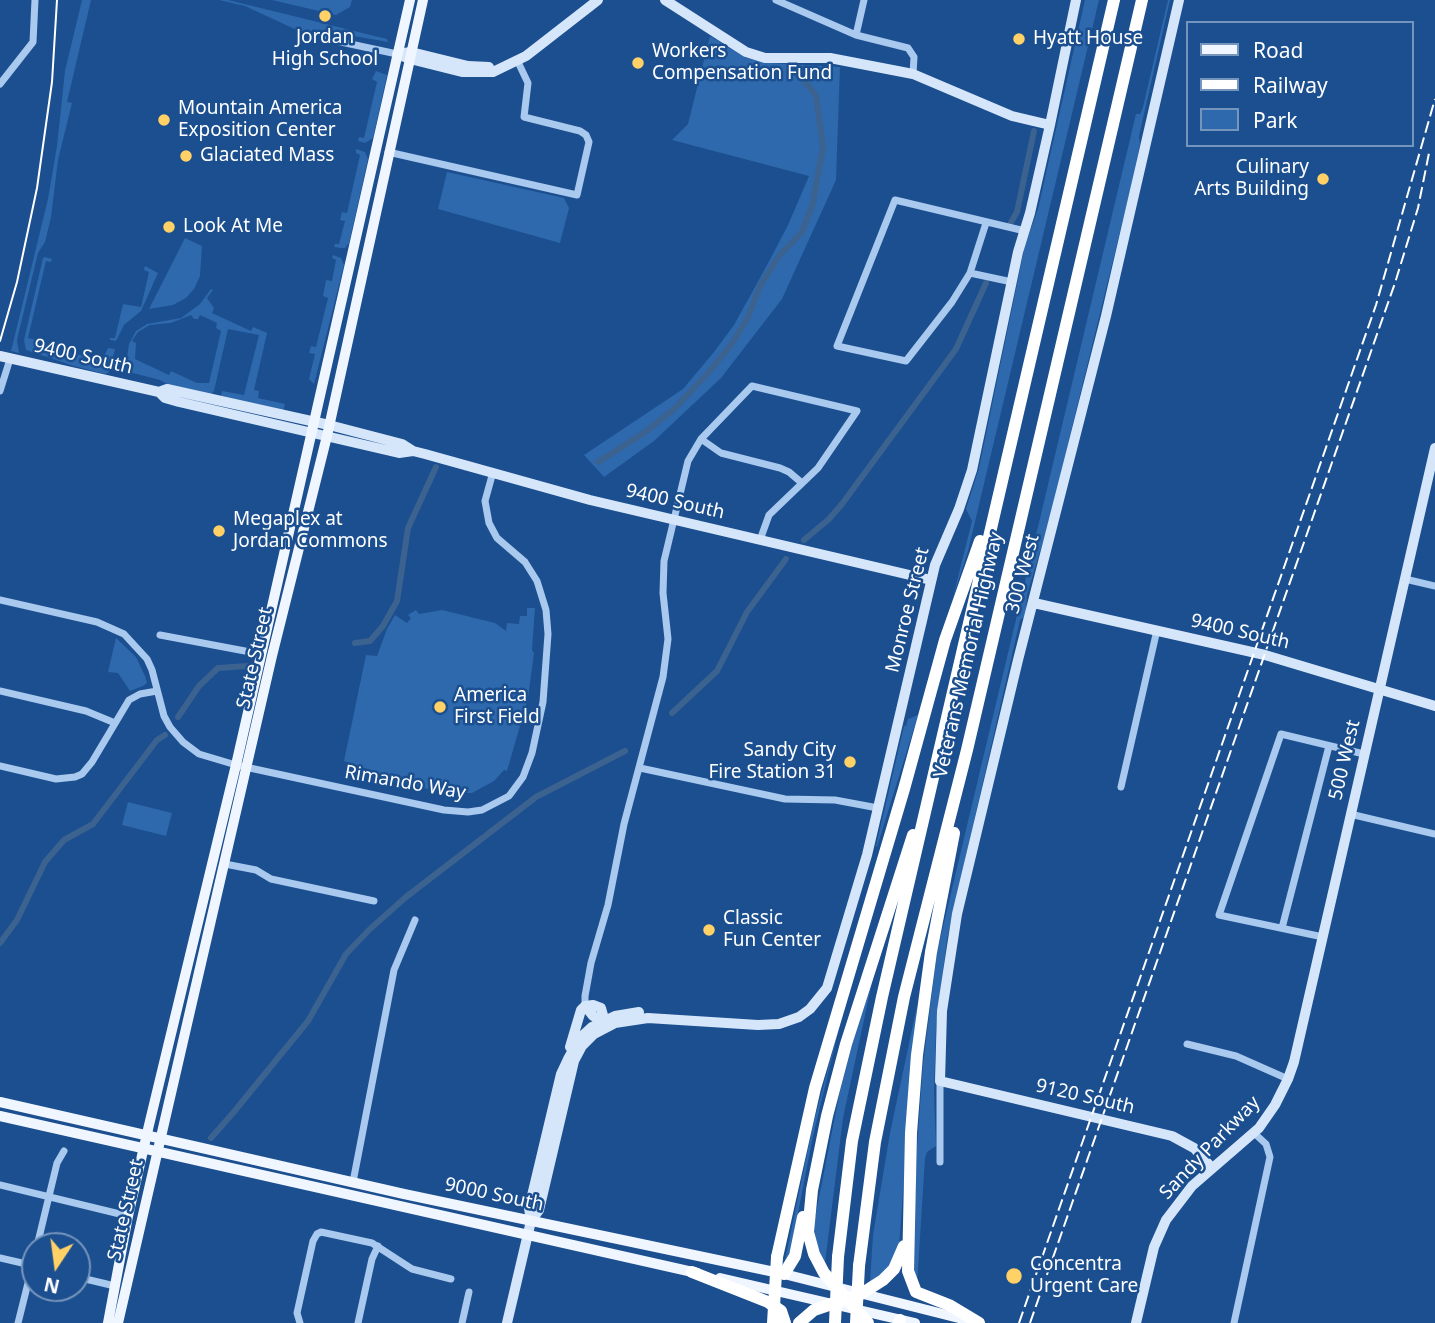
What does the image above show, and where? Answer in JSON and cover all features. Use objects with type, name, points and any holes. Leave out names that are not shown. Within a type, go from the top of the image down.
[{"type":"highway","name":"Veterans Memorial Highway","points":[[835,1323],[838,1257],[859,1102],[1006,457],[1114,0]]},
{"type":"highway","name":"Veterans Memorial Highway","points":[[857,1317],[859,1266],[875,1142],[904,998],[967,750],[1142,0]]},
{"type":"highway","points":[[773,1323],[777,1257],[815,1088],[894,826],[942,650],[1006,457]]},
{"type":"highway","points":[[967,750],[924,998],[914,1093],[908,1271],[912,1286],[922,1296],[980,1323]]},
{"type":"highway","points":[[868,1323],[857,1317],[848,1298],[824,1273],[810,1244],[808,1232],[812,1190],[827,1116],[846,1044],[897,880],[936,768]]},
{"type":"highway","points":[[784,1274],[795,1256],[803,1216],[812,1190]]},
{"type":"highway","points":[[799,1323],[814,1310],[861,1294],[889,1275],[898,1263],[904,1245],[909,1196]]},
{"type":"highway","points":[[692,1272],[768,1302],[781,1311],[785,1323]]},
{"type":"main road","name":"State Street","points":[[118,1323],[225,864],[242,766],[311,427],[410,0]]},
{"type":"main road","name":"State Street","points":[[108,1323],[146,1135],[328,430],[423,0]]},
{"type":"main road","name":"9000 South","points":[[0,1102],[353,1182],[784,1274],[980,1323]]},
{"type":"main road","name":"9000 South","points":[[0,1116],[832,1304],[857,1317],[915,1323]]},
{"type":"street","points":[[1,82],[33,42],[35,0]]},
{"type":"street","points":[[327,39],[410,56],[474,74],[493,72],[518,62],[598,0]]},
{"type":"street","points":[[665,0],[746,52],[765,58],[830,58],[914,74],[1012,116],[1050,125]]},
{"type":"street","points":[[776,0],[856,35],[908,48],[914,57],[914,74]]},
{"type":"street","points":[[856,35],[864,0]]},
{"type":"street","name":"Monroe Street","points":[[531,1221],[539,1210],[578,1052],[594,1034],[615,1023],[648,1017],[772,1025],[799,1017],[815,1005],[824,993],[860,880],[931,580],[972,470],[1076,0]]},
{"type":"street","name":"300 West","points":[[940,1162],[942,1011],[953,933],[1138,183],[1179,0]]},
{"type":"street","points":[[388,152],[577,195],[589,142],[586,135],[580,131],[524,117],[528,83],[518,62]]},
{"type":"street","points":[[986,223],[970,273],[952,302],[906,361],[838,346],[895,200],[1025,231]]},
{"type":"street","points":[[970,273],[1012,282]]},
{"type":"street","points":[[0,391],[5,357]]},
{"type":"street","name":"9400 South","points":[[5,357],[159,392],[167,389],[328,430],[399,453],[413,452],[588,500],[931,580]]},
{"type":"street","points":[[561,1074],[581,1010],[585,1006],[591,963],[605,919],[624,824],[660,690],[668,647],[663,578],[667,545],[688,461],[701,439],[752,386],[857,411],[818,468],[769,515],[760,540]]},
{"type":"street","points":[[701,439],[721,453],[780,468],[802,483]]},
{"type":"street","name":"500 West","points":[[1288,1079],[1435,448]]},
{"type":"street","name":"Rimando Way","points":[[0,600],[97,622],[116,629],[132,640],[147,659],[164,716],[170,727],[183,742],[199,754],[242,766],[455,812],[489,807],[509,796],[516,788],[532,753],[540,715],[548,634],[546,610],[537,581],[525,562],[497,538],[489,523],[485,501],[493,472]]},
{"type":"street","points":[[1405,579],[1435,586]]},
{"type":"street","name":"9400 South","points":[[1034,603],[1265,655],[1435,706]]},
{"type":"street","points":[[1121,788],[1157,631]]},
{"type":"street","points":[[160,635],[245,650]]},
{"type":"street","points":[[0,691],[86,711],[115,723]]},
{"type":"street","points":[[0,765],[56,779],[75,778],[88,768],[129,700],[157,691]]},
{"type":"street","points":[[1323,937],[1219,915],[1281,734],[1364,754]]},
{"type":"street","points":[[1282,929],[1329,746]]},
{"type":"street","points":[[640,768],[785,799],[835,800],[878,808]]},
{"type":"street","points":[[1350,814],[1435,834]]},
{"type":"street","points":[[225,864],[256,870],[271,879],[374,901]]},
{"type":"street","points":[[353,1182],[394,970],[415,920]]},
{"type":"street","points":[[578,1052],[585,1038],[602,1021],[593,1016],[585,1006]]},
{"type":"street","name":"Monroe Street","points":[[507,1323],[531,1221],[530,1205],[561,1074],[570,1052],[580,1038],[602,1021],[631,1013],[663,1014],[677,1018]]},
{"type":"street","points":[[1187,1044],[1245,1059],[1288,1079]]},
{"type":"street","name":"Sandy Parkway","points":[[1136,1323],[1159,1235],[1182,1197],[1254,1133],[1275,1105],[1288,1079]]},
{"type":"street","name":"9120 South","points":[[940,1081],[1172,1136],[1194,1148],[1212,1168]]},
{"type":"street","points":[[1234,1323],[1270,1157],[1266,1144],[1254,1133]]},
{"type":"street","points":[[40,1232],[57,1163],[64,1151]]},
{"type":"street","points":[[0,1185],[128,1216]]},
{"type":"street","points":[[299,1322],[297,1313],[313,1241],[317,1234],[326,1232],[378,1246],[412,1269],[451,1279]]},
{"type":"street","points":[[358,1323],[372,1259],[378,1246]]},
{"type":"street","points":[[0,1258],[21,1263]]},
{"type":"street","points":[[91,1280],[116,1286]]},
{"type":"street","points":[[462,1323],[469,1292]]},
{"type":"street","points":[[18,1323],[24,1302]]},
{"type":"green space","points":[[82,0],[91,0],[67,102],[72,103],[58,160],[51,217],[45,242],[38,253],[17,340],[19,353],[11,351],[48,199],[65,71]]},
{"type":"green space","points":[[219,0],[228,0],[387,39],[388,42],[348,35],[301,32],[245,6]]},
{"type":"green space","points":[[272,0],[352,0],[350,7],[336,15]]},
{"type":"green space","points":[[1085,0],[1099,0],[968,551],[953,597],[972,521],[966,509],[979,468],[1025,245],[1038,209]]},
{"type":"green space","points":[[1168,0],[1130,191],[1049,521],[1027,595],[1024,617],[1020,620],[947,939],[936,1027],[936,1146],[927,1152],[925,1158],[917,1285],[912,1273],[917,1147],[923,1065],[937,952],[1136,114],[1140,114],[1143,107]]},
{"type":"green space","points":[[710,36],[746,58],[772,63],[840,67],[836,180],[782,299],[721,378],[654,441],[604,477],[584,455],[683,389],[714,352],[734,325],[766,267],[809,176],[672,140],[688,124]]},
{"type":"green space","points":[[376,71],[387,75],[373,138],[365,143],[358,141],[359,137],[364,138],[377,82],[372,79]]},
{"type":"green space","points":[[356,149],[365,152],[368,159],[349,243],[345,248],[334,247],[339,244],[345,221],[340,220],[342,212],[347,213],[360,155],[356,153]]},
{"type":"green space","points":[[447,172],[564,198],[569,208],[560,243],[438,209]]},
{"type":"green space","points":[[185,238],[202,246],[200,276],[194,289],[186,298],[173,305],[149,309]]},
{"type":"green space","points":[[333,255],[341,258],[344,265],[314,384],[309,379],[315,354],[309,353],[311,346],[316,347],[328,298],[323,296],[326,280],[332,281],[336,260],[332,258]]},
{"type":"green space","points":[[45,257],[52,259],[51,262],[46,261],[28,338],[36,340],[35,345],[102,360],[108,348],[115,349],[109,372],[105,374],[74,366],[26,350],[24,340]]},
{"type":"green space","points":[[145,266],[158,273],[141,311],[124,325],[116,341],[110,340],[115,338],[123,304],[141,307],[149,272],[144,270]]},
{"type":"green space","points":[[211,289],[213,290],[207,298],[214,308],[212,313],[251,331],[253,327],[267,333],[254,390],[259,391],[258,398],[285,404],[283,411],[221,396],[222,391],[244,395],[259,335],[228,329],[214,391],[211,394],[169,385],[125,371],[129,344],[136,331],[147,324],[181,318],[200,304]],"holes":[[[191,315],[198,319],[200,315],[217,323],[216,328],[221,331],[209,383],[197,383],[171,371],[169,375],[135,359],[136,343],[132,341],[138,332],[150,325],[171,323]]]},
{"type":"green space","name":"America First Field","points":[[527,608],[535,608],[534,653],[528,698],[507,771],[504,770],[494,781],[472,793],[450,793],[418,787],[344,761],[366,655],[377,656],[395,615],[407,623],[411,618],[408,615],[416,610],[419,614],[442,610],[495,623],[506,631],[507,623],[519,624],[520,616],[527,616]]},
{"type":"green space","points":[[116,638],[136,657],[147,683],[143,686],[130,691],[118,673],[108,672]]},
{"type":"green space","points":[[918,715],[877,847],[904,726],[908,719]]},
{"type":"green space","points":[[128,802],[172,813],[166,836],[122,825]]},
{"type":"green space","points":[[874,973],[843,1118],[825,1263],[815,1241],[814,1223],[840,1091]]},
{"type":"green space","points":[[917,1006],[899,1246],[887,1271],[870,1282],[873,1235],[890,1133]]},
{"type":"green space","points":[[842,1016],[813,1136],[791,1249],[784,1265],[813,1125]]},
{"type":"waterway","points":[[598,462],[644,433],[674,409],[708,373],[731,345],[748,317],[760,286],[779,256],[802,232],[813,203],[823,146],[816,96],[791,69]]},
{"type":"waterway","points":[[1010,224],[1017,212],[1034,131]]},
{"type":"waterway","points":[[804,540],[842,504],[956,349],[986,283]]},
{"type":"waterway","points":[[355,643],[370,641],[383,626],[397,601],[408,528],[436,467]]},
{"type":"waterway","points":[[672,713],[717,671],[747,612],[786,559]]},
{"type":"waterway","points":[[178,717],[199,686],[218,668],[247,666]]},
{"type":"waterway","points":[[0,943],[17,920],[45,862],[64,840],[93,824],[157,740],[165,735]]},
{"type":"waterway","points":[[211,1138],[308,1021],[346,954],[370,929],[406,897],[536,797],[625,751]]},
{"type":"tram line","points":[[0,341],[17,282],[37,188],[52,82],[57,0]]},
{"type":"railway","points":[[1019,1323],[1376,305],[1435,99]]},
{"type":"railway","points":[[1030,1323],[1395,283],[1418,208],[1429,153]]},
{"type":"place","name":"Jordan High School","points":[[325,16]]},
{"type":"place","name":"Hyatt House","points":[[1019,39]]},
{"type":"place","name":"Workers Compensation Fund","points":[[638,63]]},
{"type":"place","name":"Mountain America Exposition Center","points":[[164,120]]},
{"type":"place","name":"Glaciated Mass","points":[[186,156]]},
{"type":"place","name":"Culinary Arts Building","points":[[1323,179]]},
{"type":"place","name":"Look At Me","points":[[169,227]]},
{"type":"place","name":"Megaplex at Jordan Commons","points":[[219,531]]},
{"type":"place","name":"America First Field","points":[[440,707]]},
{"type":"place","name":"Sandy City Fire Station 31","points":[[850,762]]},
{"type":"place","name":"Classic Fun Center","points":[[709,930]]},
{"type":"place","name":"Concentra Urgent Care","points":[[1014,1276]]}]
